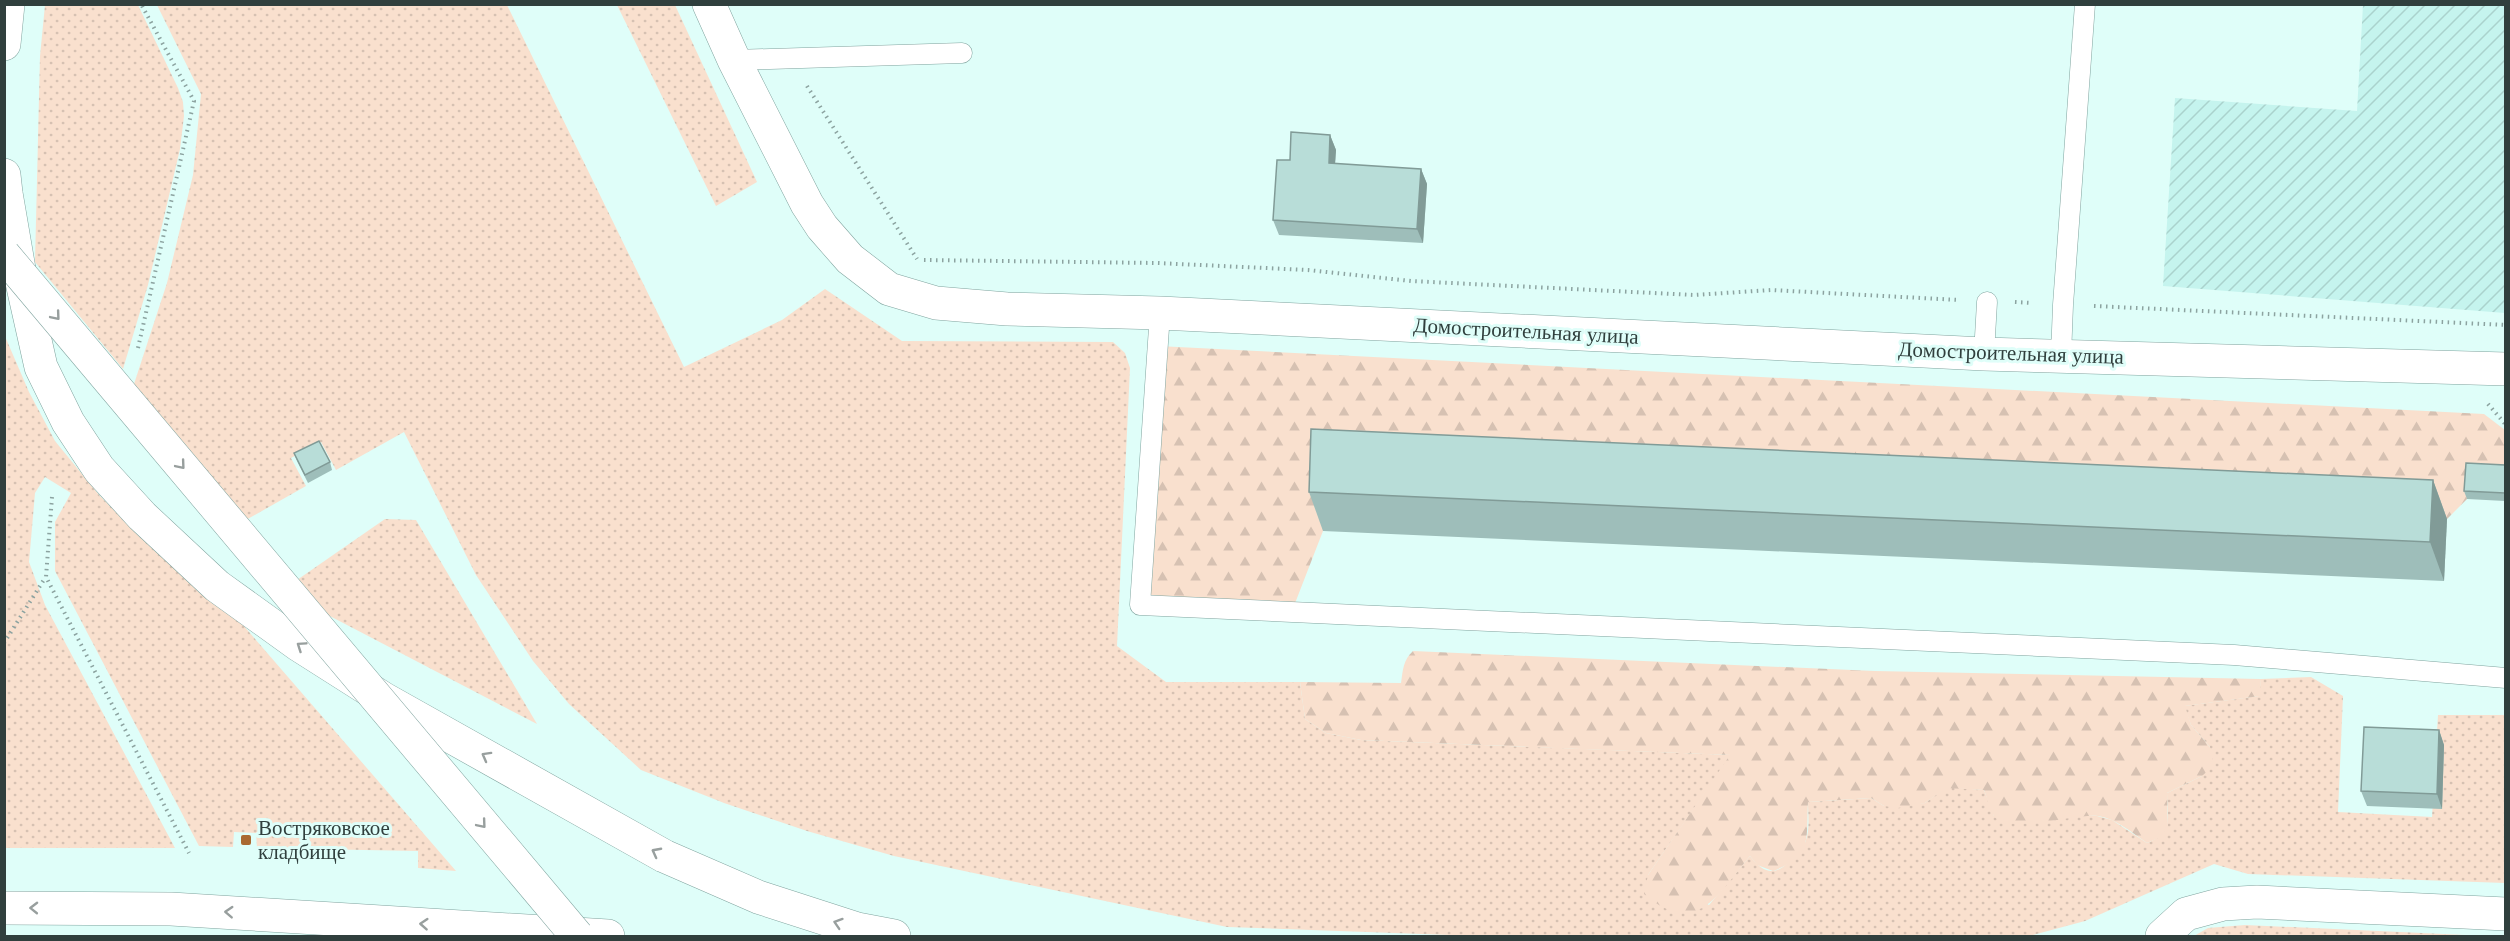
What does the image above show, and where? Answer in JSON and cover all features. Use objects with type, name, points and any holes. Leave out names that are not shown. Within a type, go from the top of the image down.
[{"type":"main road","points":[[4,44],[8,4]]},
{"type":"main road","name":"Домостроительная улица","points":[[710,4],[734,60],[807,204],[822,227],[850,259],[889,288],[936,303],[1006,309],[1160,313],[1984,354],[2505,369]]},
{"type":"main road","points":[[4,175],[19,269],[41,367],[68,422],[99,469],[142,516],[217,586],[299,645],[384,699],[664,856],[758,897],[857,929],[894,936]]},
{"type":"main road","points":[[4,255],[577,936]]},
{"type":"main road","points":[[2162,936],[2186,914],[2223,904],[2257,902],[2505,914]]},
{"type":"main road","points":[[4,908],[171,909],[608,936]]},
{"type":"lane","points":[[2061,356],[2085,4]]},
{"type":"lane","points":[[734,60],[962,53]]},
{"type":"lane","points":[[1984,354],[1987,302]]},
{"type":"lane","points":[[1160,313],[1140,604],[2234,655],[2505,678]]},
{"type":"path","points":[[138,348],[194,101],[141,4]]},
{"type":"path","points":[[790,60],[916,259],[961,262],[1157,263],[1308,270],[1411,280],[1694,295],[1771,290],[2032,303]]},
{"type":"path","points":[[2094,306],[2505,325]]},
{"type":"path","points":[[2486,402],[2505,425]]},
{"type":"path","points":[[4,643],[46,577],[51,497]]},
{"type":"path","points":[[46,577],[189,853]]},
{"type":"shaded area","points":[[2363,5],[2505,5],[2505,313],[2163,286],[2175,98],[2357,111]]},
{"type":"green space","points":[[45,5],[138,5],[183,102],[184,116],[180,149],[148,285],[123,369],[35,262],[40,56]]},
{"type":"green space","points":[[157,5],[507,5],[684,367],[782,320],[825,289],[902,341],[1113,342],[1125,353],[1130,368],[1117,646],[1166,682],[1300,682],[1305,719],[1326,733],[1361,740],[1731,755],[1648,875],[1709,905],[1750,856],[1762,868],[1773,871],[1789,861],[1806,840],[1808,802],[1871,798],[1884,806],[1925,803],[1946,787],[1984,790],[1994,816],[2097,816],[2112,820],[2147,843],[2156,839],[2166,829],[2167,793],[2202,776],[2210,747],[2191,725],[2184,706],[2259,696],[2261,679],[2311,677],[2343,696],[2338,812],[2432,817],[2438,715],[2505,715],[2505,883],[2248,874],[2214,864],[2085,921],[2029,936],[1477,936],[1227,927],[894,856],[807,831],[724,803],[641,770],[569,704],[533,661],[476,575],[404,432],[336,470],[321,442],[291,458],[306,486],[246,520],[134,384],[167,283],[193,175],[201,94]]},
{"type":"green space","points":[[617,5],[675,5],[757,182],[716,206]]},
{"type":"green space","points":[[4,334],[29,392],[55,441],[100,496],[158,553],[224,603],[456,871],[418,868],[418,851],[257,848],[256,833],[234,832],[233,847],[199,846],[55,571],[55,522],[71,493],[45,477],[35,493],[29,562],[45,605],[175,848],[5,848]]},
{"type":"green space","points":[[1158,346],[2484,414],[2505,430],[2505,472],[2469,471],[2467,499],[2447,519],[1326,468],[1323,531],[1292,611],[1140,605]]},
{"type":"green space","points":[[385,519],[416,520],[537,724],[324,613],[297,580]]},
{"type":"green space","points":[[1413,651],[1875,671],[2261,679],[2260,696],[2185,706],[2191,725],[2210,747],[2214,765],[2202,776],[2167,793],[2168,827],[2161,837],[2147,843],[2118,823],[2098,816],[2027,824],[2002,821],[1992,813],[1984,790],[1946,788],[1925,803],[1898,808],[1884,806],[1871,798],[1808,802],[1805,845],[1795,859],[1773,871],[1757,865],[1750,856],[1727,885],[1705,906],[1692,912],[1678,913],[1662,907],[1644,894],[1648,875],[1730,755],[1361,740],[1326,733],[1305,719],[1300,682],[1401,683],[1405,662]]},
{"type":"green space","points":[[2245,925],[2487,936],[2194,936],[2208,928]]},
{"type":"building","points":[[1291,132],[1330,135],[1329,163],[1421,169],[1417,229],[1273,220],[1277,160],[1290,160]]},
{"type":"building","points":[[1311,429],[2433,480],[2430,542],[1309,492]]},
{"type":"building","points":[[319,441],[330,462],[305,475],[294,453]]},
{"type":"building","points":[[2466,463],[2505,465],[2505,493],[2464,491]]},
{"type":"building","points":[[2364,727],[2439,730],[2437,794],[2361,791]]},
{"type":"place","name":"Востряковское кладбище","points":[[246,840]]}]
